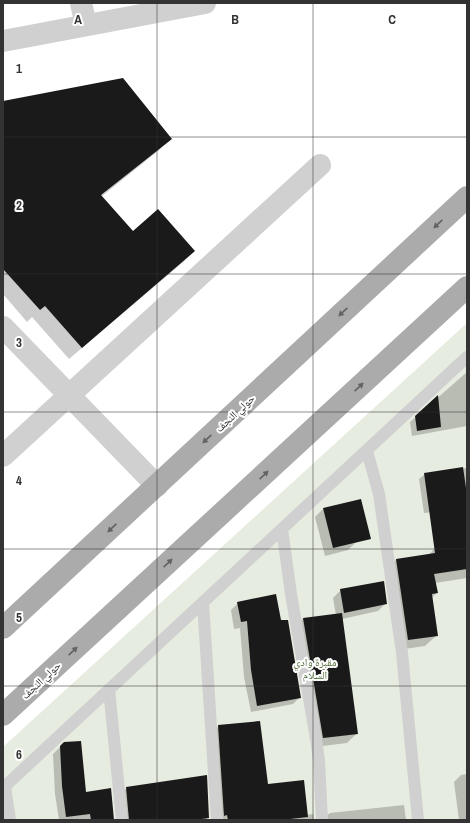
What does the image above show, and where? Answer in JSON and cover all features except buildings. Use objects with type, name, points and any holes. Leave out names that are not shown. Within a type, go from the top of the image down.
[{"type":"main road","name":"حولي النجف","points":[[3,628],[467,197]]},
{"type":"main road","name":"حولي النجف","points":[[3,716],[467,287]]},
{"type":"street","points":[[82,3],[86,26]]},
{"type":"street","points":[[3,41],[206,3]]},
{"type":"street","points":[[3,456],[320,165]]},
{"type":"street","points":[[3,327],[157,486]]},
{"type":"lane","points":[[467,358],[467,363]]},
{"type":"lane","points":[[10,820],[4,787],[467,358]]},
{"type":"lane","points":[[367,451],[379,494],[401,646],[418,820]]},
{"type":"lane","points":[[282,529],[291,594],[319,760],[322,820]]},
{"type":"lane","points":[[203,602],[217,820]]},
{"type":"lane","points":[[109,689],[122,820]]},
{"type":"green space","name":"مقبرة وادي السلام","points":[[467,323],[467,820],[3,820],[3,747]]}]
